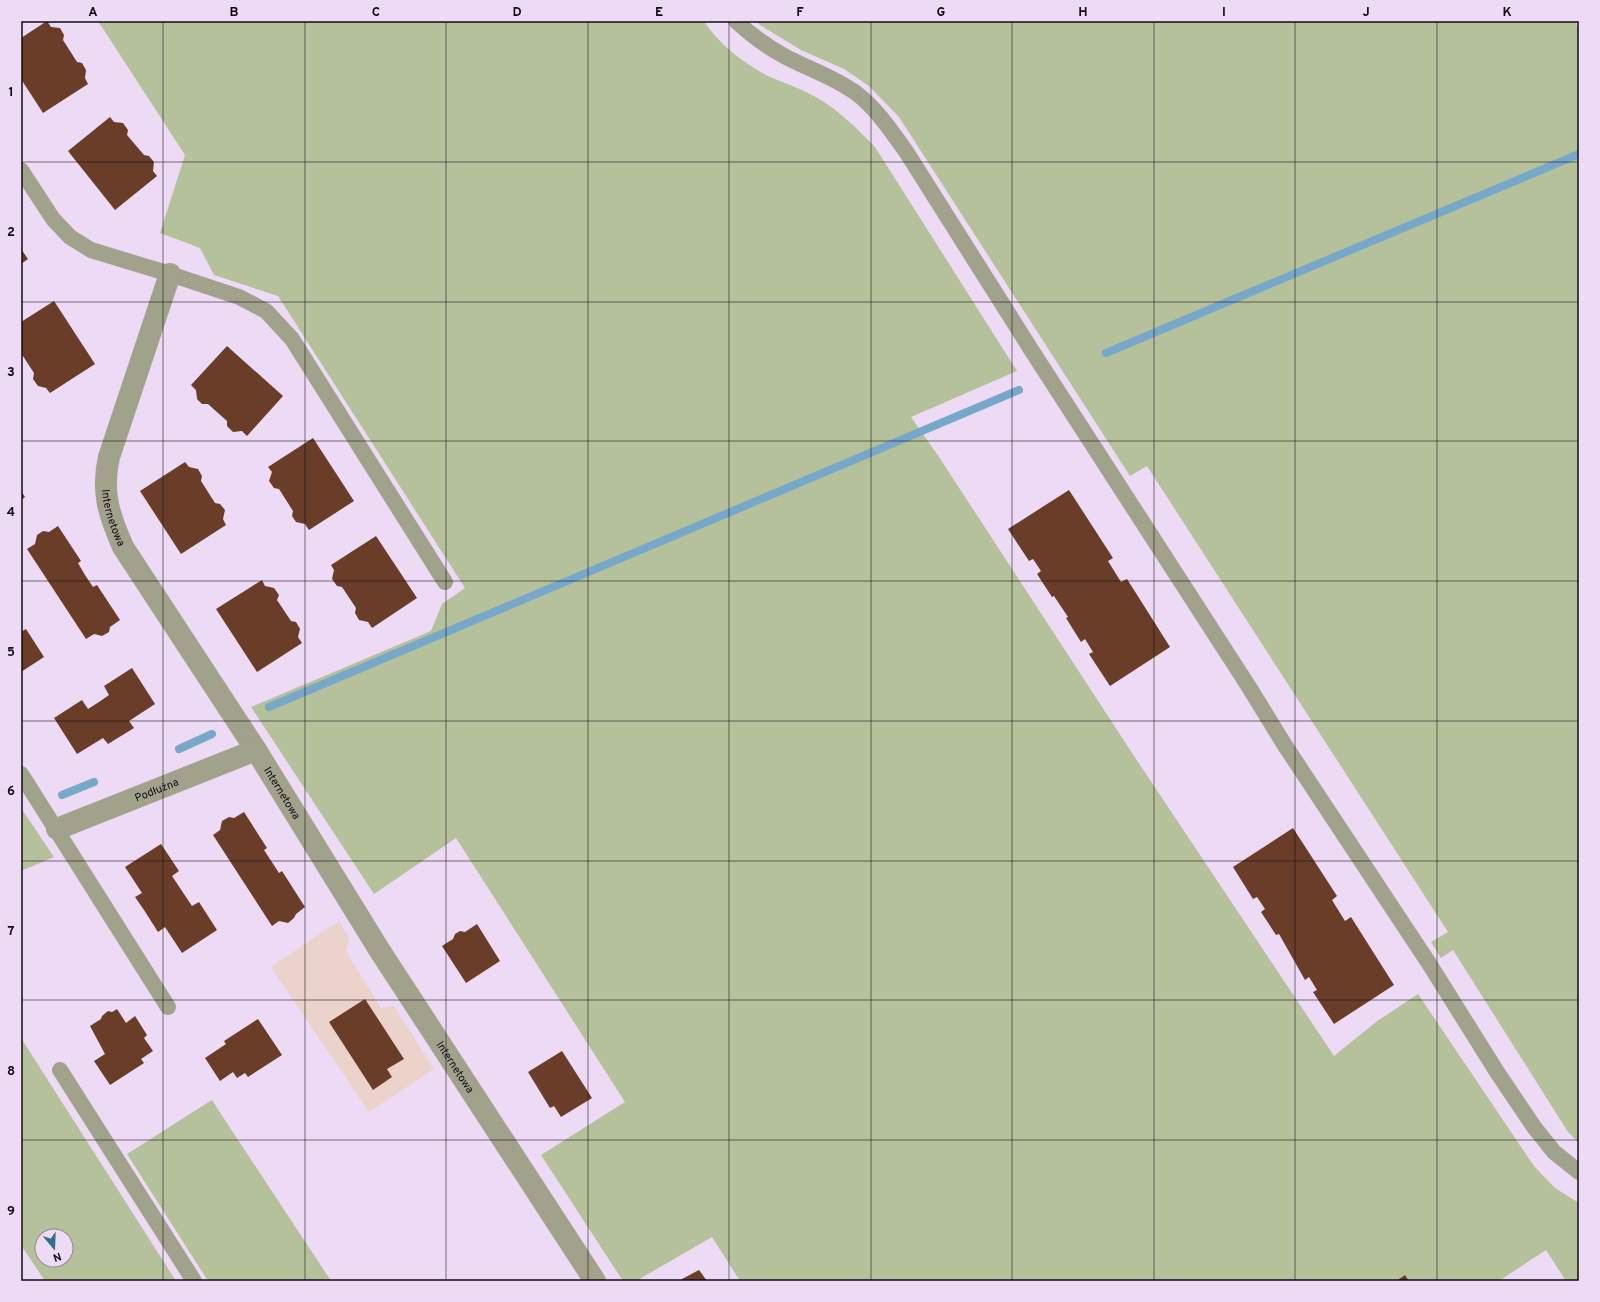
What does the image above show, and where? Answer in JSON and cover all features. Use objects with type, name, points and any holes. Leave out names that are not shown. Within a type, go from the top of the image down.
[{"type":"street","name":"Internetowa","points":[[170,274],[109,457],[106,472],[107,503],[110,518],[123,548],[256,750],[380,951],[595,1281]]},
{"type":"street","name":"Podłużna","points":[[57,829],[256,750]]},
{"type":"lane","points":[[736,21],[754,37],[779,53],[821,72],[856,93],[886,123],[908,153],[1040,364],[1534,1127],[1550,1147],[1579,1172]]},
{"type":"lane","points":[[21,170],[53,219],[70,237],[91,250],[239,297],[266,311],[292,339],[445,582]]},
{"type":"lane","points":[[21,774],[168,1007]]},
{"type":"lane","points":[[60,1070],[194,1281]]},
{"type":"shaded area","points":[[339,921],[349,938],[346,952],[381,1008],[394,1006],[434,1069],[369,1112],[271,967]]},
{"type":"green space","points":[[98,21],[704,21],[724,45],[748,64],[766,75],[813,95],[842,115],[875,147],[1017,371],[911,417],[939,457],[1134,756],[1334,1056],[1376,1022],[1418,994],[1534,1166],[1555,1188],[1579,1203],[1579,1281],[1566,1281],[1546,1250],[1499,1281],[1409,1281],[1405,1275],[1396,1281],[740,1281],[712,1237],[636,1281],[623,1281],[541,1155],[625,1102],[456,838],[374,894],[251,707],[431,631],[442,604],[465,588],[278,296],[214,275],[200,248],[160,233],[185,155]]},
{"type":"green space","points":[[756,21],[1574,21],[1579,28],[1579,1143],[1568,1132],[1453,950],[1441,958],[1431,942],[1448,932],[1147,466],[1130,476],[899,117],[869,86],[844,69],[801,50]]},
{"type":"green space","points":[[21,808],[54,857],[21,871]]},
{"type":"green space","points":[[21,1038],[176,1281],[45,1281],[36,1268],[74,1268],[74,1228],[34,1228],[34,1264],[21,1245]]},
{"type":"green space","points":[[212,1100],[331,1281],[208,1281],[127,1154]]},
{"type":"building","points":[[47,21],[51,27],[60,28],[64,35],[63,40],[77,62],[82,63],[86,70],[85,78],[88,84],[43,113],[21,79],[21,38]]},
{"type":"building","points":[[110,117],[114,122],[123,123],[128,130],[127,135],[144,155],[149,156],[154,162],[153,171],[157,176],[115,210],[68,151]]},
{"type":"building","points":[[21,249],[28,259],[21,264]]},
{"type":"building","points":[[54,301],[95,364],[50,393],[46,388],[38,386],[33,379],[34,373],[21,353],[21,322]]},
{"type":"building","points":[[227,346],[283,396],[247,436],[242,431],[233,432],[227,426],[227,421],[208,404],[202,404],[197,399],[196,390],[191,385]]},
{"type":"building","points":[[313,438],[354,501],[309,530],[305,524],[296,522],[292,516],[293,511],[279,489],[274,488],[269,481],[272,472],[268,467]]},
{"type":"building","points":[[185,462],[189,467],[198,469],[202,476],[201,481],[215,503],[220,504],[225,510],[223,519],[226,525],[181,554],[140,491]]},
{"type":"building","points":[[1069,490],[1113,558],[1108,561],[1121,582],[1127,579],[1170,647],[1110,686],[1089,654],[1093,652],[1085,639],[1081,642],[1066,618],[1068,617],[1054,596],[1052,597],[1037,574],[1041,571],[1033,559],[1029,561],[1008,529]]},
{"type":"building","points":[[21,491],[25,497],[21,500]]},
{"type":"building","points":[[58,526],[81,561],[78,563],[85,575],[93,587],[97,585],[120,620],[110,627],[109,632],[102,636],[94,634],[86,639],[27,549],[35,544],[37,535],[43,531],[49,532]]},
{"type":"building","points":[[376,536],[417,598],[372,628],[368,622],[359,620],[355,613],[356,608],[342,587],[337,586],[332,579],[334,570],[331,565]]},
{"type":"building","points":[[262,580],[265,586],[274,588],[279,595],[277,600],[291,621],[296,622],[300,629],[298,637],[302,643],[257,672],[216,609]]},
{"type":"building","points":[[26,629],[44,657],[21,672],[21,632]]},
{"type":"building","points":[[132,668],[155,704],[129,721],[134,728],[108,744],[103,738],[77,754],[54,718],[82,700],[88,709],[99,702],[109,695],[104,686]]},
{"type":"building","points":[[244,812],[267,848],[264,850],[279,873],[282,871],[305,907],[288,923],[279,921],[272,926],[213,835],[220,830],[222,821],[229,817],[234,818]]},
{"type":"building","points":[[1293,828],[1337,896],[1332,900],[1345,921],[1351,917],[1394,985],[1334,1024],[1313,992],[1317,990],[1309,977],[1305,980],[1279,934],[1276,935],[1261,912],[1265,909],[1257,897],[1253,899],[1233,867]]},
{"type":"building","points":[[161,844],[179,871],[172,876],[192,906],[199,902],[217,930],[182,953],[165,927],[158,932],[135,897],[142,893],[125,867]]},
{"type":"building","points":[[477,924],[500,961],[466,983],[442,946],[453,939],[455,934],[460,931],[465,932]]},
{"type":"building","points":[[365,999],[404,1059],[387,1069],[392,1077],[373,1090],[329,1022]]},
{"type":"building","points":[[117,1009],[126,1023],[135,1016],[147,1035],[144,1038],[153,1051],[141,1059],[144,1063],[110,1085],[94,1061],[105,1054],[90,1026],[101,1019],[102,1016],[108,1011],[112,1012]]},
{"type":"building","points":[[258,1019],[282,1055],[248,1077],[245,1073],[237,1078],[233,1072],[220,1081],[205,1058],[226,1044],[224,1041]]},
{"type":"building","points":[[562,1051],[592,1098],[561,1117],[554,1106],[550,1108],[528,1072]]},
{"type":"building","points":[[699,1270],[707,1281],[681,1281],[682,1279]]},
{"type":"building","points":[[1405,1275],[1409,1281],[1396,1281]]},
{"type":"waterway","points":[[1106,353],[1579,154]]},
{"type":"waterway","points":[[269,707],[1019,390]]},
{"type":"waterway","points":[[179,749],[212,734]]},
{"type":"waterway","points":[[62,795],[94,782]]}]
